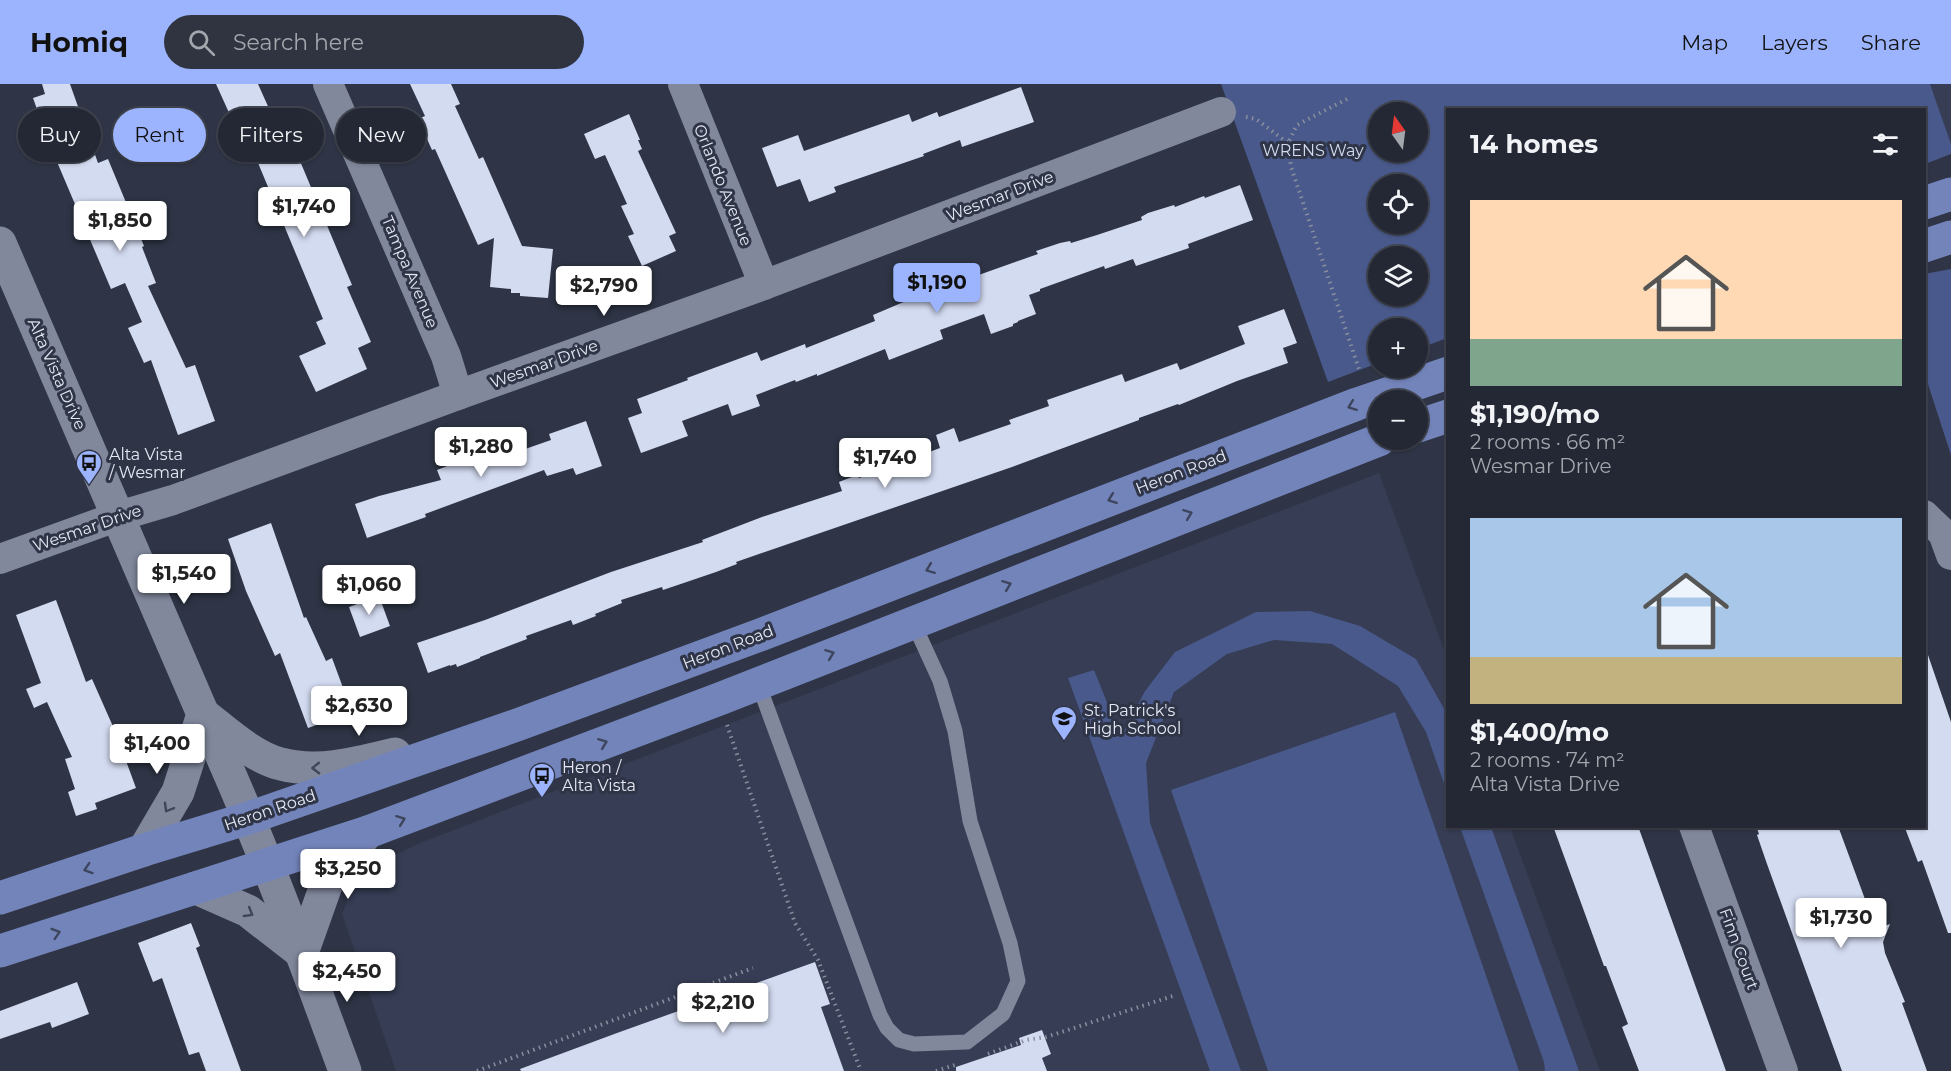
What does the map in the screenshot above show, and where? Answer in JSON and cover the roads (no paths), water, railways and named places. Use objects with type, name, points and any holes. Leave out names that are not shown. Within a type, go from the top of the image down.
[{"type":"main road","points":[[1926,202],[1951,194]]},
{"type":"main road","points":[[1926,245],[1951,237]]},
{"type":"main road","name":"Heron Road","points":[[0,898],[249,818],[517,724],[760,635],[1370,399],[1446,374]]},
{"type":"main road","points":[[1428,423],[1446,417]]},
{"type":"main road","points":[[0,951],[368,832],[758,683],[1368,444]]},
{"type":"street","name":"Tampa Avenue","points":[[328,84],[446,356],[459,395]]},
{"type":"street","name":"Orlando Avenue","points":[[683,84],[764,285]]},
{"type":"street","name":"Wesmar Drive","points":[[0,559],[119,516],[173,500],[764,285],[1221,112]]},
{"type":"street","name":"Alta Vista Drive","points":[[0,243],[238,790],[302,953],[345,1071]]},
{"type":"street","points":[[1926,517],[1943,533],[1951,555]]},
{"type":"street","points":[[144,850],[178,792],[203,714],[245,747],[279,764],[313,769],[348,766],[517,724]]},
{"type":"street","name":"Finn Court","points":[[1695,828],[1783,1071]]},
{"type":"street","points":[[196,888],[248,910],[302,953],[329,877],[368,832]]},
{"type":"lane","points":[[758,683],[886,1028],[899,1040],[914,1044],[967,1042],[1003,1014],[1018,981],[1010,943],[970,821],[952,721],[940,681],[913,622]]},
{"type":"place","name":"Alta Vista / Wesmar","points":[[89,486]]},
{"type":"place","name":"St. Patrick's High School","points":[[1064,742]]},
{"type":"place","name":"Heron / Alta Vista","points":[[542,799]]},
{"type":"park label","name":"WRENS Way","points":[[1313,150]]}]
